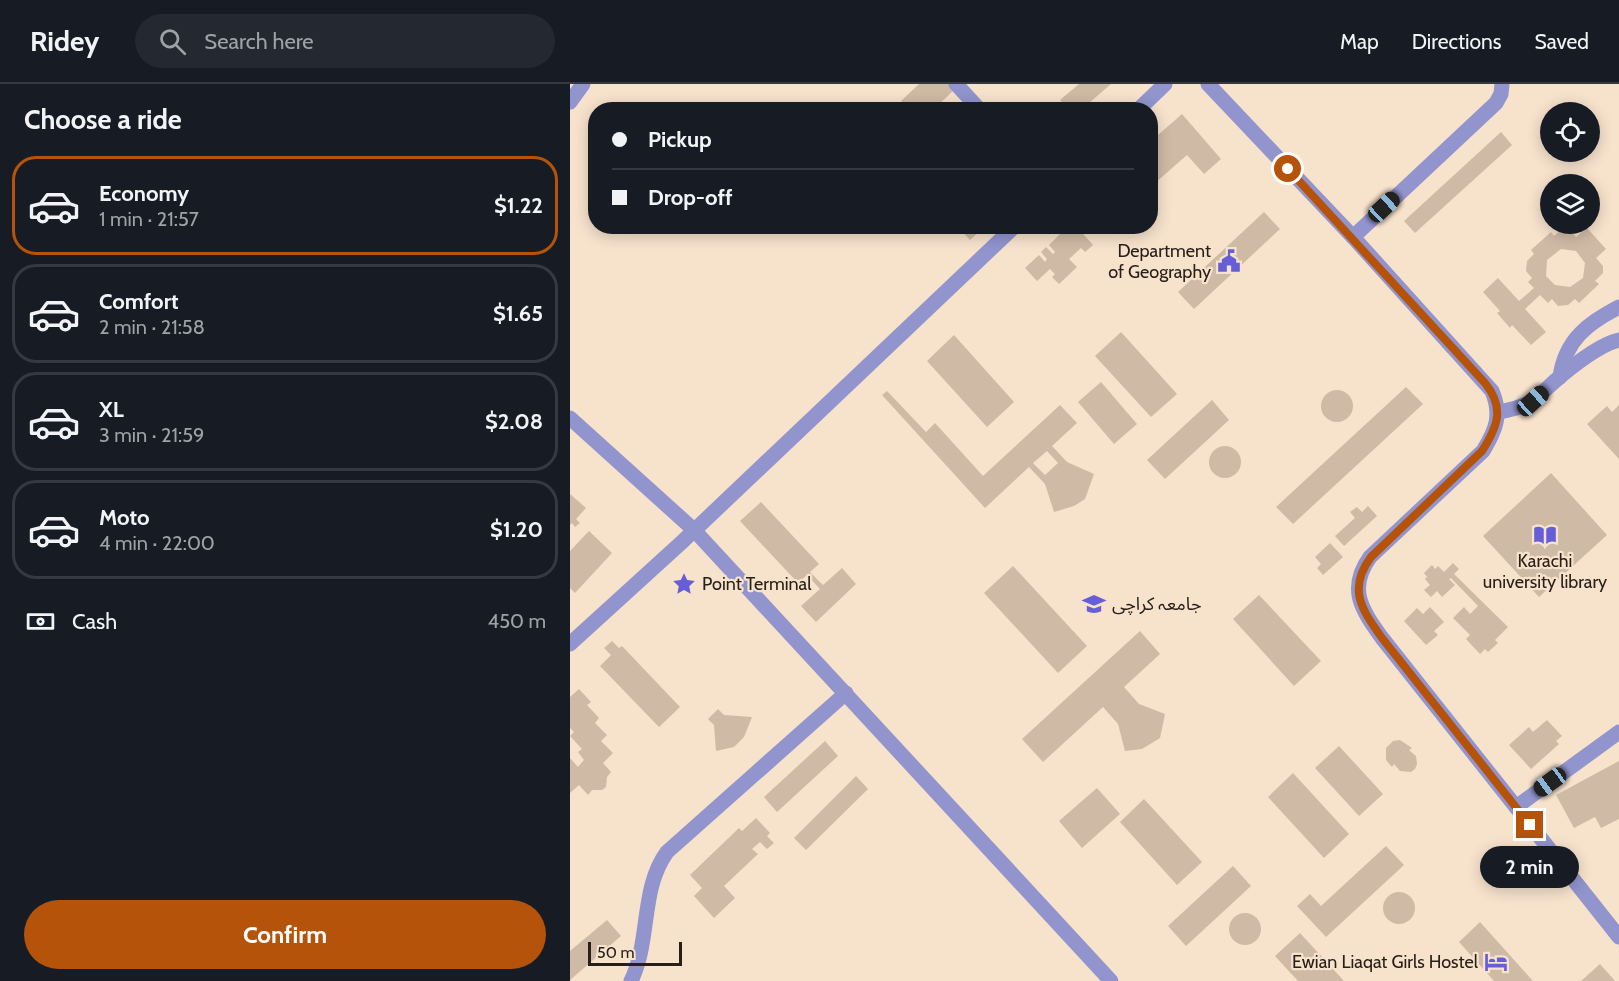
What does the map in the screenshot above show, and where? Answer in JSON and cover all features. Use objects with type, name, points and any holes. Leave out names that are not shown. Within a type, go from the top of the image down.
[{"type":"street","points":[[570,102],[583,84]]},
{"type":"street","points":[[956,84],[973,102]]},
{"type":"street","points":[[1146,102],[1165,84]]},
{"type":"street","points":[[1208,84],[1353,237],[1492,391],[1498,412],[1492,435],[1482,451],[1362,568],[1358,586],[1362,606],[1382,638],[1619,937]]},
{"type":"street","points":[[1353,237],[1496,103],[1501,94],[1502,84]]},
{"type":"street","points":[[571,642],[694,531],[1007,234]]},
{"type":"street","points":[[1560,377],[1562,360],[1573,341],[1594,320],[1619,307]]},
{"type":"street","points":[[1498,412],[1518,408],[1533,401],[1560,377],[1610,342],[1619,340]]},
{"type":"street","points":[[570,418],[694,531],[1111,981]]},
{"type":"street","points":[[630,981],[636,971],[645,939],[649,898],[660,861],[667,852],[846,693]]},
{"type":"street","points":[[1515,807],[1619,732]]},
{"type":"building","points":[[919,84],[949,84],[954,90],[941,102],[901,101]]},
{"type":"building","points":[[1079,84],[1111,84],[1090,102],[1062,102],[1060,100]]},
{"type":"building","points":[[1182,114],[1221,159],[1204,174],[1187,155],[1158,180],[1158,135]]},
{"type":"building","points":[[1501,132],[1512,145],[1415,233],[1404,221]]},
{"type":"building","name":"Department of Geography","points":[[1264,212],[1280,229],[1194,309],[1178,292]]},
{"type":"building","points":[[964,234],[976,234],[970,240]]},
{"type":"building","points":[[1060,234],[1083,234],[1093,245],[1085,252],[1081,248],[1069,259],[1077,267],[1059,284],[1052,277],[1055,274],[1050,269],[1037,281],[1025,268],[1039,255],[1045,262],[1047,259],[1041,252],[1046,247],[1053,254],[1055,252],[1049,245]]},
{"type":"building","points":[[1549,234],[1554,236],[1573,234],[1576,237],[1580,234],[1592,234],[1606,249],[1596,258],[1603,266],[1603,273],[1595,281],[1599,284],[1579,303],[1575,299],[1568,305],[1558,306],[1552,299],[1548,303],[1540,295],[1525,309],[1546,332],[1531,345],[1512,325],[1510,328],[1497,313],[1500,311],[1483,292],[1498,278],[1519,301],[1534,288],[1528,282],[1532,278],[1526,271],[1527,261],[1534,254],[1531,250]],"holes":[[[1561,249],[1576,251],[1585,263],[1583,278],[1570,287],[1555,285],[1546,276],[1547,260]]]},
{"type":"building","points":[[1121,332],[1177,394],[1151,417],[1095,356]]},
{"type":"building","points":[[954,335],[1014,402],[987,427],[927,361]]},
{"type":"building","points":[[1101,382],[1137,424],[1114,444],[1078,402]]},
{"type":"building","points":[[1406,387],[1423,404],[1293,524],[1276,507]]},
{"type":"building","points":[[1337,390],[1348,395],[1353,406],[1348,417],[1337,422],[1326,417],[1321,406],[1326,395]]},
{"type":"building","points":[[887,391],[926,432],[935,423],[983,476],[1060,405],[1077,423],[1052,446],[1067,462],[1094,474],[1085,499],[1074,506],[1054,512],[1045,484],[1029,467],[985,508],[882,395]],"holes":[[[1047,451],[1058,463],[1045,475],[1033,463]]]},
{"type":"building","points":[[1212,400],[1229,420],[1165,479],[1147,460]]},
{"type":"building","points":[[1619,405],[1619,459],[1587,424],[1607,406],[1612,412]]},
{"type":"building","points":[[1225,446],[1236,451],[1241,462],[1236,473],[1225,478],[1214,473],[1209,462],[1214,451]]},
{"type":"building","name":"Karachi university library","points":[[1551,473],[1607,535],[1539,597],[1483,536]]},
{"type":"building","points":[[570,494],[586,508],[576,519],[580,523],[575,527],[572,523],[570,525]]},
{"type":"building","points":[[761,502],[819,564],[810,572],[823,585],[842,568],[856,584],[816,622],[801,606],[820,589],[807,575],[798,583],[740,521]]},
{"type":"building","points":[[1368,506],[1377,516],[1344,546],[1335,536],[1355,518],[1350,512],[1357,507],[1362,512]]},
{"type":"building","points":[[589,531],[612,553],[575,593],[570,588],[570,551]]},
{"type":"building","points":[[1330,543],[1343,557],[1323,575],[1317,568],[1321,564],[1315,557]]},
{"type":"building","points":[[1453,563],[1459,569],[1454,574],[1508,627],[1495,640],[1498,643],[1488,652],[1485,649],[1480,654],[1466,639],[1470,635],[1453,618],[1464,607],[1470,614],[1478,606],[1451,578],[1449,579],[1455,585],[1442,597],[1437,591],[1431,597],[1424,590],[1430,585],[1424,573],[1432,565],[1435,569],[1438,566],[1444,572]]},
{"type":"building","points":[[1013,566],[1087,646],[1058,673],[984,593]]},
{"type":"building","points":[[1259,595],[1321,661],[1294,686],[1233,619]]},
{"type":"building","points":[[1430,607],[1444,622],[1434,631],[1438,635],[1426,645],[1404,621],[1417,608],[1423,614]]},
{"type":"building","points":[[1140,631],[1160,654],[1124,687],[1139,704],[1165,714],[1160,738],[1142,749],[1125,751],[1118,724],[1103,707],[1043,762],[1022,739]]},
{"type":"building","points":[[612,641],[619,648],[622,646],[680,707],[659,727],[600,666],[611,655],[604,648]]},
{"type":"building","points":[[579,689],[591,702],[587,705],[599,718],[595,723],[607,735],[601,741],[613,753],[603,763],[611,772],[607,777],[606,787],[602,790],[592,790],[588,795],[579,785],[570,793],[570,758],[578,767],[584,760],[578,752],[582,749],[570,736],[574,732],[570,728],[570,697]]},
{"type":"building","points":[[718,709],[724,715],[752,717],[744,737],[734,747],[716,751],[714,725],[708,719]]},
{"type":"building","points":[[1547,720],[1562,736],[1556,741],[1559,744],[1531,769],[1509,745],[1529,727],[1533,732]]},
{"type":"building","points":[[1400,740],[1412,748],[1409,750],[1416,756],[1417,764],[1411,772],[1400,771],[1386,760],[1386,748],[1393,741]]},
{"type":"building","points":[[825,741],[838,756],[777,812],[764,797]]},
{"type":"building","points":[[1339,746],[1383,794],[1359,816],[1315,768]]},
{"type":"building","points":[[1619,761],[1619,819],[1601,828],[1595,817],[1574,828],[1556,795]]},
{"type":"building","points":[[1293,773],[1349,834],[1324,858],[1268,797]]},
{"type":"building","points":[[856,776],[868,789],[806,850],[794,838]]},
{"type":"building","points":[[1097,788],[1120,814],[1082,848],[1059,821]]},
{"type":"building","points":[[1144,799],[1202,862],[1177,885],[1120,822]]},
{"type":"building","points":[[756,818],[770,833],[767,836],[774,843],[767,849],[760,842],[752,849],[758,854],[724,886],[735,898],[714,918],[694,896],[702,888],[690,875],[739,828],[742,831]]},
{"type":"building","points":[[1386,846],[1404,865],[1326,937],[1297,906],[1310,894],[1321,906]]},
{"type":"building","points":[[1233,866],[1251,886],[1186,946],[1168,926]]},
{"type":"building","points":[[1399,892],[1410,897],[1415,908],[1410,919],[1399,924],[1388,919],[1383,908],[1388,897]]},
{"type":"building","points":[[1245,913],[1256,918],[1261,929],[1256,940],[1245,945],[1234,940],[1229,929],[1234,918]]},
{"type":"building","points":[[607,920],[621,936],[570,980],[570,951]]},
{"type":"building","name":"Ewian Liaqat Girls Hostel","points":[[1480,922],[1533,981],[1494,981],[1459,942]]},
{"type":"building","points":[[1300,933],[1344,981],[1298,981],[1275,956]]},
{"type":"building","points":[[1600,964],[1615,981],[1581,981]]},
{"type":"place","name":"Department of Geography","points":[[1229,261]]},
{"type":"place","name":"Karachi university library","points":[[1545,535]]},
{"type":"place","name":"Point Terminal","points":[[684,584]]},
{"type":"place","name":"جامعہ کراچی","points":[[1094,604]]},
{"type":"place","name":"Ewian Liaqat Girls Hostel","points":[[1496,962]]},
{"type":"route","points":[[1288,169],[1353,237],[1492,391],[1498,412],[1497,422],[1482,451],[1371,557],[1362,568],[1358,596],[1368,619],[1382,638],[1530,825]]}]
